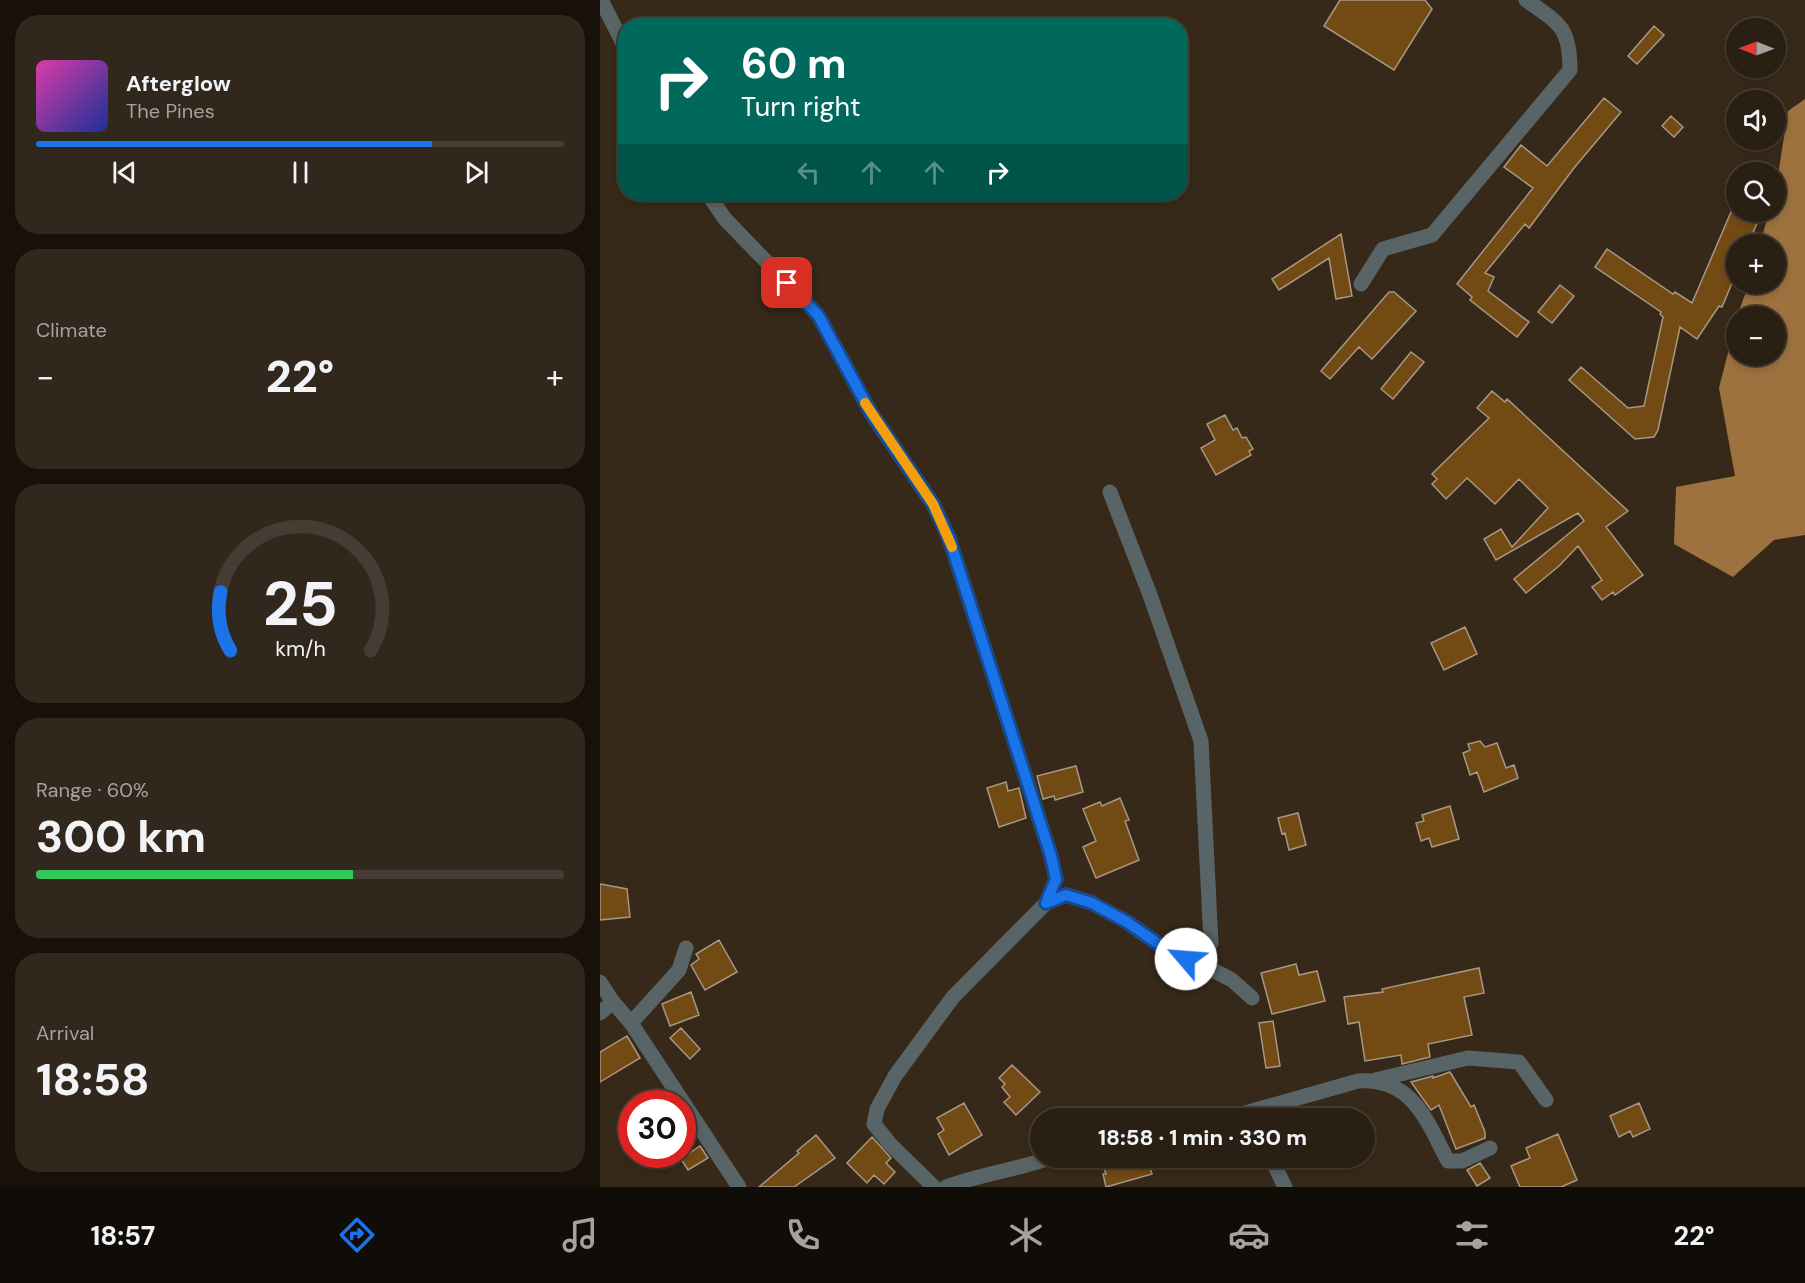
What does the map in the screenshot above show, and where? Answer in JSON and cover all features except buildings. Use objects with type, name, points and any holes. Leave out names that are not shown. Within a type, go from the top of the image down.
[{"type":"street","points":[[601,0],[618,33]]},
{"type":"street","points":[[1361,284],[1383,249],[1432,235],[1570,70],[1570,46],[1560,24],[1526,0]]},
{"type":"street","points":[[713,201],[725,219],[818,315],[871,413],[933,504],[949,538],[1051,856],[1056,879],[1046,903],[953,997],[896,1076],[877,1109],[873,1124],[934,1187]]},
{"type":"street","points":[[1110,492],[1150,595],[1201,741],[1211,943],[1199,963]]},
{"type":"street","points":[[1046,903],[1066,895],[1092,903],[1127,922],[1174,955],[1199,963],[1232,980],[1252,998]]},
{"type":"street","points":[[631,1023],[679,970],[686,948]]},
{"type":"street","points":[[600,982],[631,1023],[740,1187]]},
{"type":"street","points":[[600,1013],[613,1002]]},
{"type":"street","points":[[1261,1108],[1358,1081],[1372,1080],[1468,1058],[1519,1062],[1546,1100]]},
{"type":"street","points":[[1372,1080],[1393,1086],[1413,1099],[1448,1161],[1462,1161],[1490,1148]]},
{"type":"street","points":[[946,1187],[968,1179],[1030,1165]]},
{"type":"street","points":[[1276,1168],[1285,1187]]},
{"type":"shaded area","points":[[1805,99],[1805,535],[1774,540],[1733,577],[1674,544],[1676,487],[1735,476],[1719,388],[1726,360],[1726,366],[1786,366],[1786,306],[1741,306],[1745,294],[1786,294],[1786,234],[1763,234],[1766,222],[1786,222],[1786,162],[1780,162],[1782,150],[1786,150],[1788,111]]},
{"type":"slow traffic","points":[[865,403],[933,504],[952,547]]},
{"type":"route","points":[[787,283],[818,315],[871,413],[933,504],[949,538],[1051,856],[1056,879],[1046,903],[1066,895],[1092,903],[1127,922],[1174,955],[1186,959]]}]
